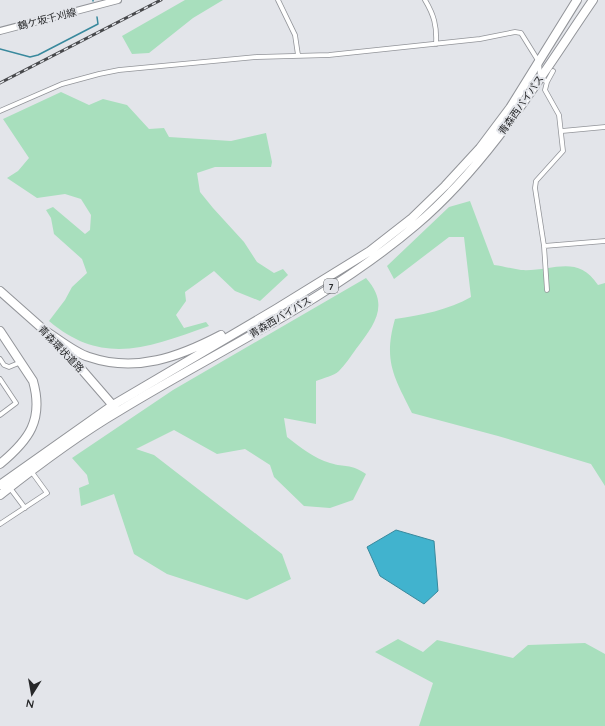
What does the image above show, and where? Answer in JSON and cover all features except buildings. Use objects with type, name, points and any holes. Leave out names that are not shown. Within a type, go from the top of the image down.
[{"type":"highway","name":"青森西バイパス","points":[[0,494],[3,483],[115,408],[370,251],[411,219],[445,186],[480,148],[510,108],[577,0]]},
{"type":"highway","name":"青森西バイパス","points":[[3,483],[31,471],[115,408],[288,312],[376,257],[417,224],[456,187],[495,142],[544,80],[593,0]]},
{"type":"highway","name":"青森環状道路","points":[[0,291],[44,330],[115,408]]},
{"type":"highway","points":[[44,330],[87,357],[118,364],[146,363],[171,358],[198,347],[276,310]]},
{"type":"highway","points":[[0,331],[33,381],[36,390],[37,412],[33,427],[28,436],[20,446],[0,464]]},
{"type":"main road","name":"鶴ケ坂千刈線","points":[[0,30],[118,0]]},
{"type":"street","points":[[278,0],[295,35],[298,55]]},
{"type":"street","points":[[425,0],[434,16],[437,29],[436,44]]},
{"type":"street","points":[[0,111],[62,84],[98,74],[234,59],[298,55],[329,55],[436,44],[521,33],[539,62],[545,90],[559,115],[562,130],[563,151],[536,181],[535,188],[544,246],[547,290]]},
{"type":"street","points":[[544,80],[553,71]]},
{"type":"street","points":[[562,130],[605,127]]},
{"type":"street","points":[[544,246],[605,241]]},
{"type":"street","points":[[0,359],[4,365],[9,367],[21,362]]},
{"type":"street","points":[[0,379],[16,403],[0,415]]},
{"type":"street","points":[[0,524],[47,493],[31,471]]},
{"type":"street","points":[[3,483],[25,508]]},
{"type":"green space","points":[[185,0],[223,0],[193,18],[149,53],[132,54],[122,36]]},
{"type":"green space","points":[[61,92],[89,105],[103,99],[127,105],[149,129],[164,128],[169,137],[231,141],[266,133],[272,162],[271,167],[215,167],[197,173],[200,192],[244,242],[257,262],[274,273],[283,269],[288,275],[260,301],[235,291],[214,271],[185,292],[186,301],[176,315],[184,328],[206,322],[209,326],[167,341],[147,346],[127,349],[108,348],[88,344],[69,335],[49,321],[65,300],[72,287],[87,273],[82,259],[54,234],[51,218],[46,210],[53,207],[85,234],[90,230],[91,215],[81,199],[65,194],[37,198],[7,178],[18,171],[29,158],[3,119]]},
{"type":"green space","points":[[470,201],[494,265],[521,270],[563,266],[573,267],[581,269],[590,275],[598,285],[605,283],[605,486],[591,464],[498,436],[412,413],[400,389],[390,358],[390,346],[395,319],[444,309],[471,297],[464,237],[449,237],[394,279],[387,266],[449,207]]},
{"type":"green space","points":[[366,278],[377,297],[378,306],[374,323],[337,373],[316,381],[316,424],[284,418],[287,437],[303,449],[324,461],[351,467],[366,474],[353,500],[330,508],[304,506],[274,477],[270,465],[245,449],[217,454],[174,430],[136,449],[154,455],[282,554],[291,579],[247,600],[167,574],[134,554],[114,494],[81,506],[79,488],[89,484],[87,475],[72,458],[173,390]]},
{"type":"green space","points":[[398,639],[423,652],[437,640],[513,658],[528,645],[585,643],[605,654],[605,726],[419,726],[433,683],[375,652]]},
{"type":"water","points":[[396,530],[434,541],[438,591],[424,604],[380,576],[367,547]]},
{"type":"waterway","points":[[0,49],[30,57],[38,55],[98,24],[97,17]]},
{"type":"railway","points":[[0,83],[161,0]]}]
